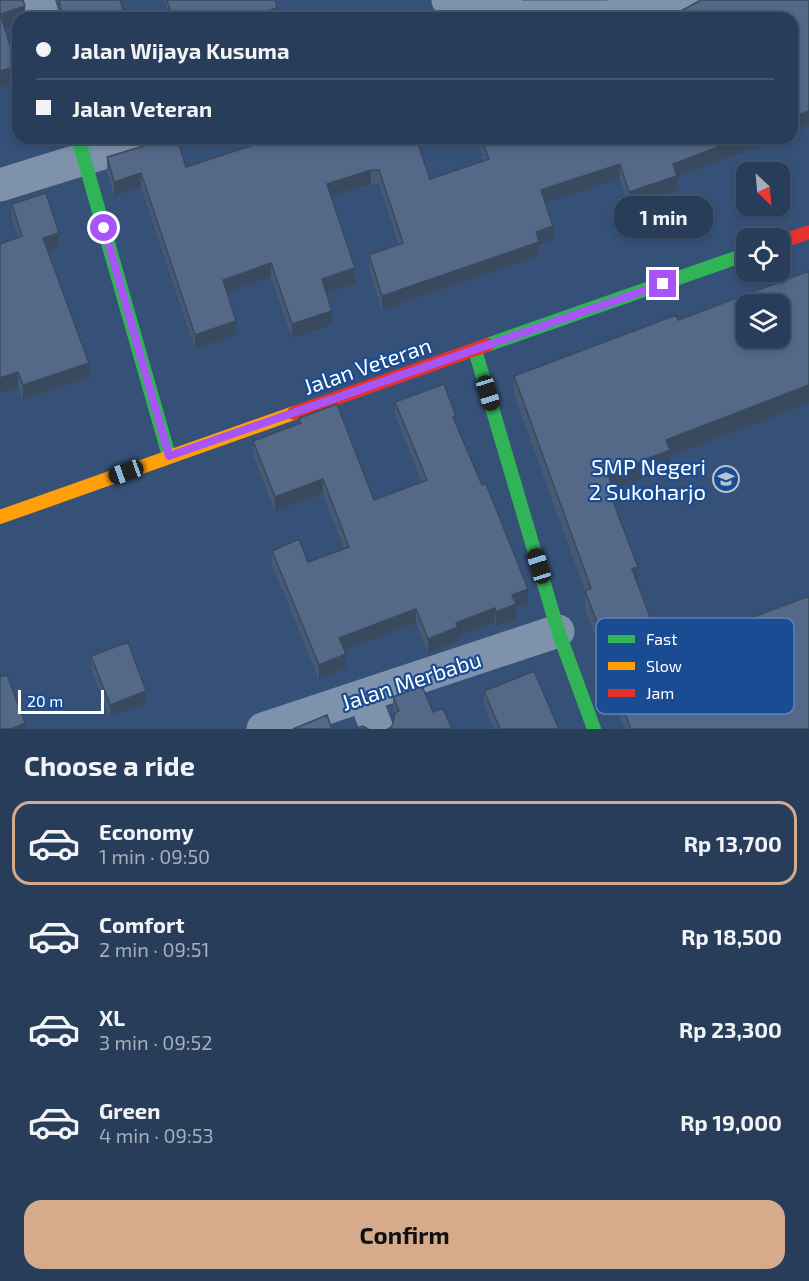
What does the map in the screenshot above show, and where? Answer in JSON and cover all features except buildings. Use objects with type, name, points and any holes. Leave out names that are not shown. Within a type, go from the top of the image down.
[{"type":"main road","points":[[81,149],[169,456]]},
{"type":"main road","points":[[790,239],[809,232]]},
{"type":"main road","name":"Jalan Veteran","points":[[0,517],[736,258]]},
{"type":"main road","points":[[475,350],[558,631],[594,729]]},
{"type":"street","points":[[448,0],[496,12]]},
{"type":"street","points":[[643,12],[673,8],[692,0]]},
{"type":"street","points":[[0,185],[81,149],[113,144]]},
{"type":"street","name":"Jalan Merbabu","points":[[263,729],[558,631]]},
{"type":"street","points":[[364,696],[377,729]]},
{"type":"traffic: fast","points":[[80,144],[169,456]]},
{"type":"traffic: fast","points":[[487,345],[736,258]]},
{"type":"traffic: fast","points":[[475,350],[558,631],[594,729]]},
{"type":"traffic: slow","points":[[0,517],[294,413]]},
{"type":"traffic: jam","points":[[790,239],[809,232]]},
{"type":"traffic: jam","points":[[294,413],[487,345]]},
{"type":"place","name":"SMP Negeri 2 Sukoharjo","points":[[726,479]]},
{"type":"route","points":[[104,228],[169,456],[663,284]]}]
